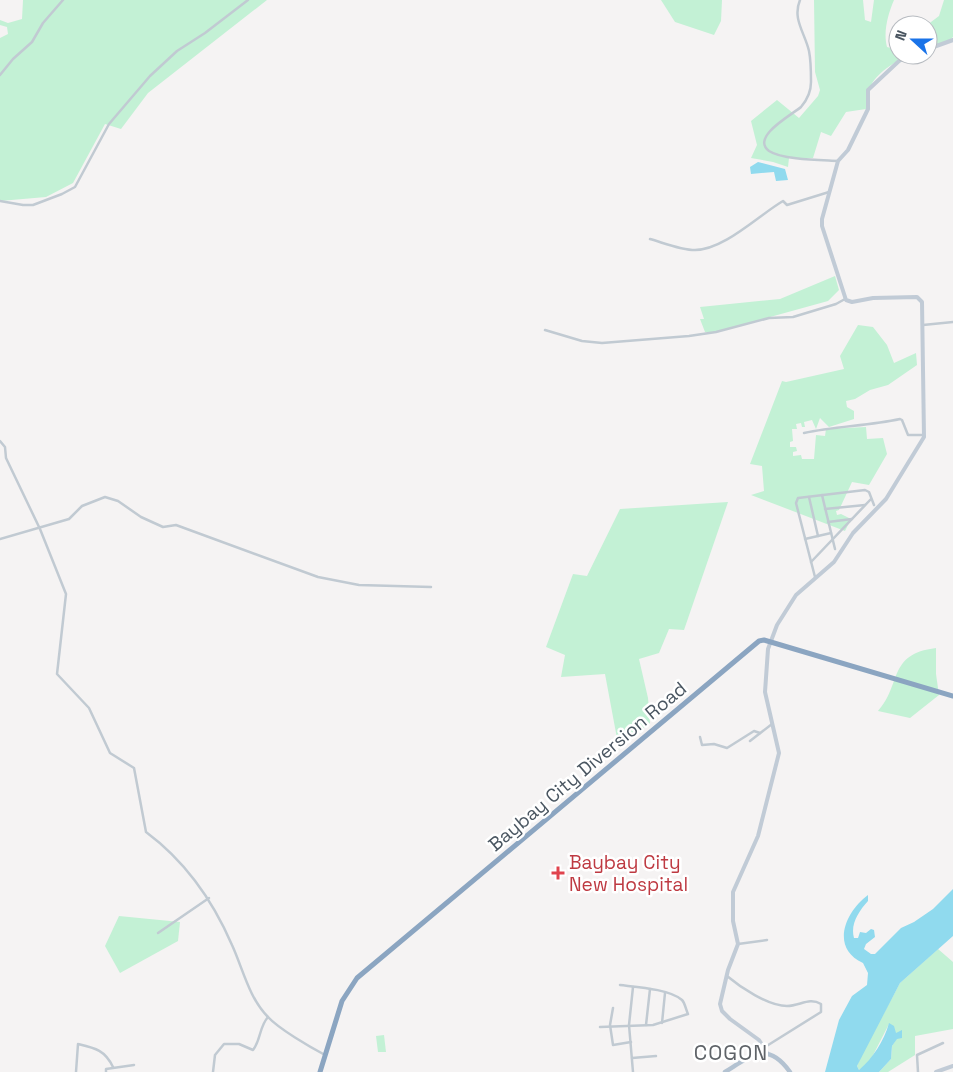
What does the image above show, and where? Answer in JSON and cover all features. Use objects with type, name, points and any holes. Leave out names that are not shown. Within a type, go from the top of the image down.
[{"type":"highway","name":"Baybay City Diversion Road","points":[[320,1072],[342,1000],[356,978],[757,642],[764,640],[770,643]]},
{"type":"highway","points":[[770,643],[953,696]]},
{"type":"main road","points":[[724,1072],[755,1054],[767,1053],[779,1059],[790,1072]]},
{"type":"street","points":[[0,75],[13,59],[32,42],[43,23],[63,0]]},
{"type":"street","points":[[0,201],[23,206],[34,205],[62,194],[75,186],[109,124],[150,76],[177,51],[205,34],[248,0]]},
{"type":"street","points":[[795,0],[798,6],[800,27],[809,52],[810,91],[800,107],[769,131],[765,140],[766,146],[769,150],[789,156],[838,161]]},
{"type":"street","points":[[798,6],[800,0]]},
{"type":"street","points":[[938,45],[953,40]]},
{"type":"street","points":[[767,1053],[765,1046],[722,1011],[720,998],[738,944],[733,921],[733,892],[758,836],[779,755],[765,691],[770,643],[777,625],[796,595],[834,562],[853,533],[886,499],[924,435],[922,302],[918,298],[873,298],[852,302],[845,299],[822,226],[822,219],[838,161],[848,150],[868,109],[868,90],[872,84],[886,75],[895,65]]},
{"type":"street","points":[[650,239],[688,249],[704,249],[718,243],[783,201],[787,205],[830,192]]},
{"type":"street","points":[[545,330],[582,341],[602,343],[689,336],[716,332],[769,318],[793,317],[836,304],[845,299]]},
{"type":"street","points":[[923,325],[953,322]]},
{"type":"street","points":[[804,433],[835,427],[868,426],[900,419],[908,435],[924,435]]},
{"type":"street","points":[[0,441],[5,447],[6,458],[40,529],[66,594],[57,674],[89,708],[110,753],[134,768],[146,832],[167,848],[209,898],[233,946],[250,989],[268,1017],[307,1046],[324,1055]]},
{"type":"street","points":[[815,577],[796,503],[798,498],[865,490],[874,505]]},
{"type":"street","points":[[822,495],[835,549]]},
{"type":"street","points":[[808,497],[818,536]]},
{"type":"street","points":[[0,539],[40,529],[69,519],[82,506],[102,498],[110,498],[141,517],[164,527],[176,525],[318,577],[359,585],[431,587]]},
{"type":"street","points":[[811,562],[871,499]]},
{"type":"street","points":[[825,508],[865,505]]},
{"type":"street","points":[[828,522],[852,519]]},
{"type":"street","points":[[805,539],[831,532]]},
{"type":"street","points":[[750,741],[772,724]]},
{"type":"street","points":[[700,737],[703,745],[714,744],[727,748],[754,731],[760,733]]},
{"type":"street","points":[[158,933],[209,898]]},
{"type":"street","points":[[738,944],[767,940]]},
{"type":"street","points":[[727,975],[742,989],[779,1005],[787,1006],[810,1000],[821,1004],[821,1012],[765,1046]]},
{"type":"street","points":[[600,1026],[662,1023],[688,1014],[683,1001],[665,993],[620,985]]},
{"type":"street","points":[[633,987],[629,1025],[633,1072]]},
{"type":"street","points":[[646,1025],[650,989]]},
{"type":"street","points":[[662,1023],[665,993]]},
{"type":"street","points":[[613,1008],[610,1025],[613,1045],[631,1042]]},
{"type":"street","points":[[212,1072],[215,1056],[224,1044],[239,1044],[253,1050],[258,1044],[263,1023],[268,1017]]},
{"type":"street","points":[[76,1072],[78,1044],[100,1049],[107,1055],[113,1067]]},
{"type":"street","points":[[918,1072],[917,1055],[943,1044]]},
{"type":"street","points":[[632,1058],[656,1056]]},
{"type":"street","points":[[106,1072],[106,1069],[113,1067],[134,1065]]},
{"type":"street","points":[[938,1072],[953,1066]]},
{"type":"green space","points":[[23,0],[267,0],[148,93],[121,129],[105,124],[73,183],[46,197],[0,201],[0,38],[8,34],[7,27],[0,25],[0,20],[8,23],[22,19]]},
{"type":"green space","points":[[661,0],[722,0],[721,21],[714,35],[675,22]]},
{"type":"green space","points":[[814,0],[863,0],[865,20],[871,22],[874,0],[894,0],[888,15],[886,35],[888,65],[892,65],[877,76],[873,82],[869,89],[866,109],[846,112],[831,136],[821,132],[813,158],[789,158],[788,167],[751,158],[757,145],[751,121],[777,100],[799,118],[818,96],[820,90],[815,72]]},
{"type":"green space","points":[[944,0],[953,0],[953,37],[938,44],[938,17]]},
{"type":"green space","points":[[835,276],[839,290],[828,301],[716,332],[705,332],[700,319],[704,319],[700,307],[780,299]]},
{"type":"green space","points":[[858,325],[873,327],[887,345],[894,363],[916,353],[917,365],[888,385],[870,390],[855,399],[846,401],[847,407],[854,411],[854,419],[829,427],[820,418],[816,429],[812,420],[804,422],[805,427],[802,427],[801,423],[796,424],[797,429],[792,429],[793,441],[790,442],[790,447],[796,447],[797,451],[793,452],[793,456],[801,455],[802,459],[814,459],[816,435],[825,436],[826,429],[866,427],[867,439],[883,438],[887,454],[869,485],[852,482],[839,510],[836,511],[837,515],[841,514],[851,519],[845,531],[751,495],[764,491],[762,466],[750,464],[782,381],[786,382],[844,369],[840,356]]},
{"type":"green space","points":[[728,502],[684,630],[669,629],[659,653],[639,659],[648,698],[650,723],[619,749],[605,674],[561,677],[565,655],[546,647],[573,574],[587,576],[620,509]]},
{"type":"green space","points":[[936,648],[936,674],[939,695],[910,718],[878,711],[885,701],[902,664],[920,651]]},
{"type":"green space","points":[[119,916],[180,922],[178,941],[120,973],[105,946]]},
{"type":"green space","points":[[938,949],[953,962],[953,1029],[915,1036],[915,1055],[888,1072],[879,1072],[891,1059],[892,1046],[897,1038],[889,1024],[869,1063],[859,1070],[857,1066],[862,1054],[900,983]]},
{"type":"green space","points":[[384,1035],[386,1052],[378,1052],[376,1036]]},
{"type":"water","points":[[758,162],[785,169],[788,180],[776,181],[774,172],[751,174],[750,167]]},
{"type":"water","points":[[953,889],[953,936],[900,983],[857,1066],[859,1070],[873,1055],[881,1043],[889,1023],[894,1026],[896,1033],[902,1030],[902,1038],[897,1039],[892,1046],[891,1059],[879,1072],[825,1072],[839,1020],[852,996],[867,985],[868,973],[863,963],[853,956],[847,948],[844,939],[844,930],[853,911],[868,895],[868,901],[861,909],[854,923],[853,933],[854,938],[858,938],[860,932],[866,933],[871,929],[874,930],[875,937],[866,944],[864,949],[871,954],[875,954],[901,928],[933,909]]},
{"type":"place","name":"Baybay City New Hospital","points":[[558,873]]},
{"type":"district","name":"COGON","points":[[731,1053]]}]
